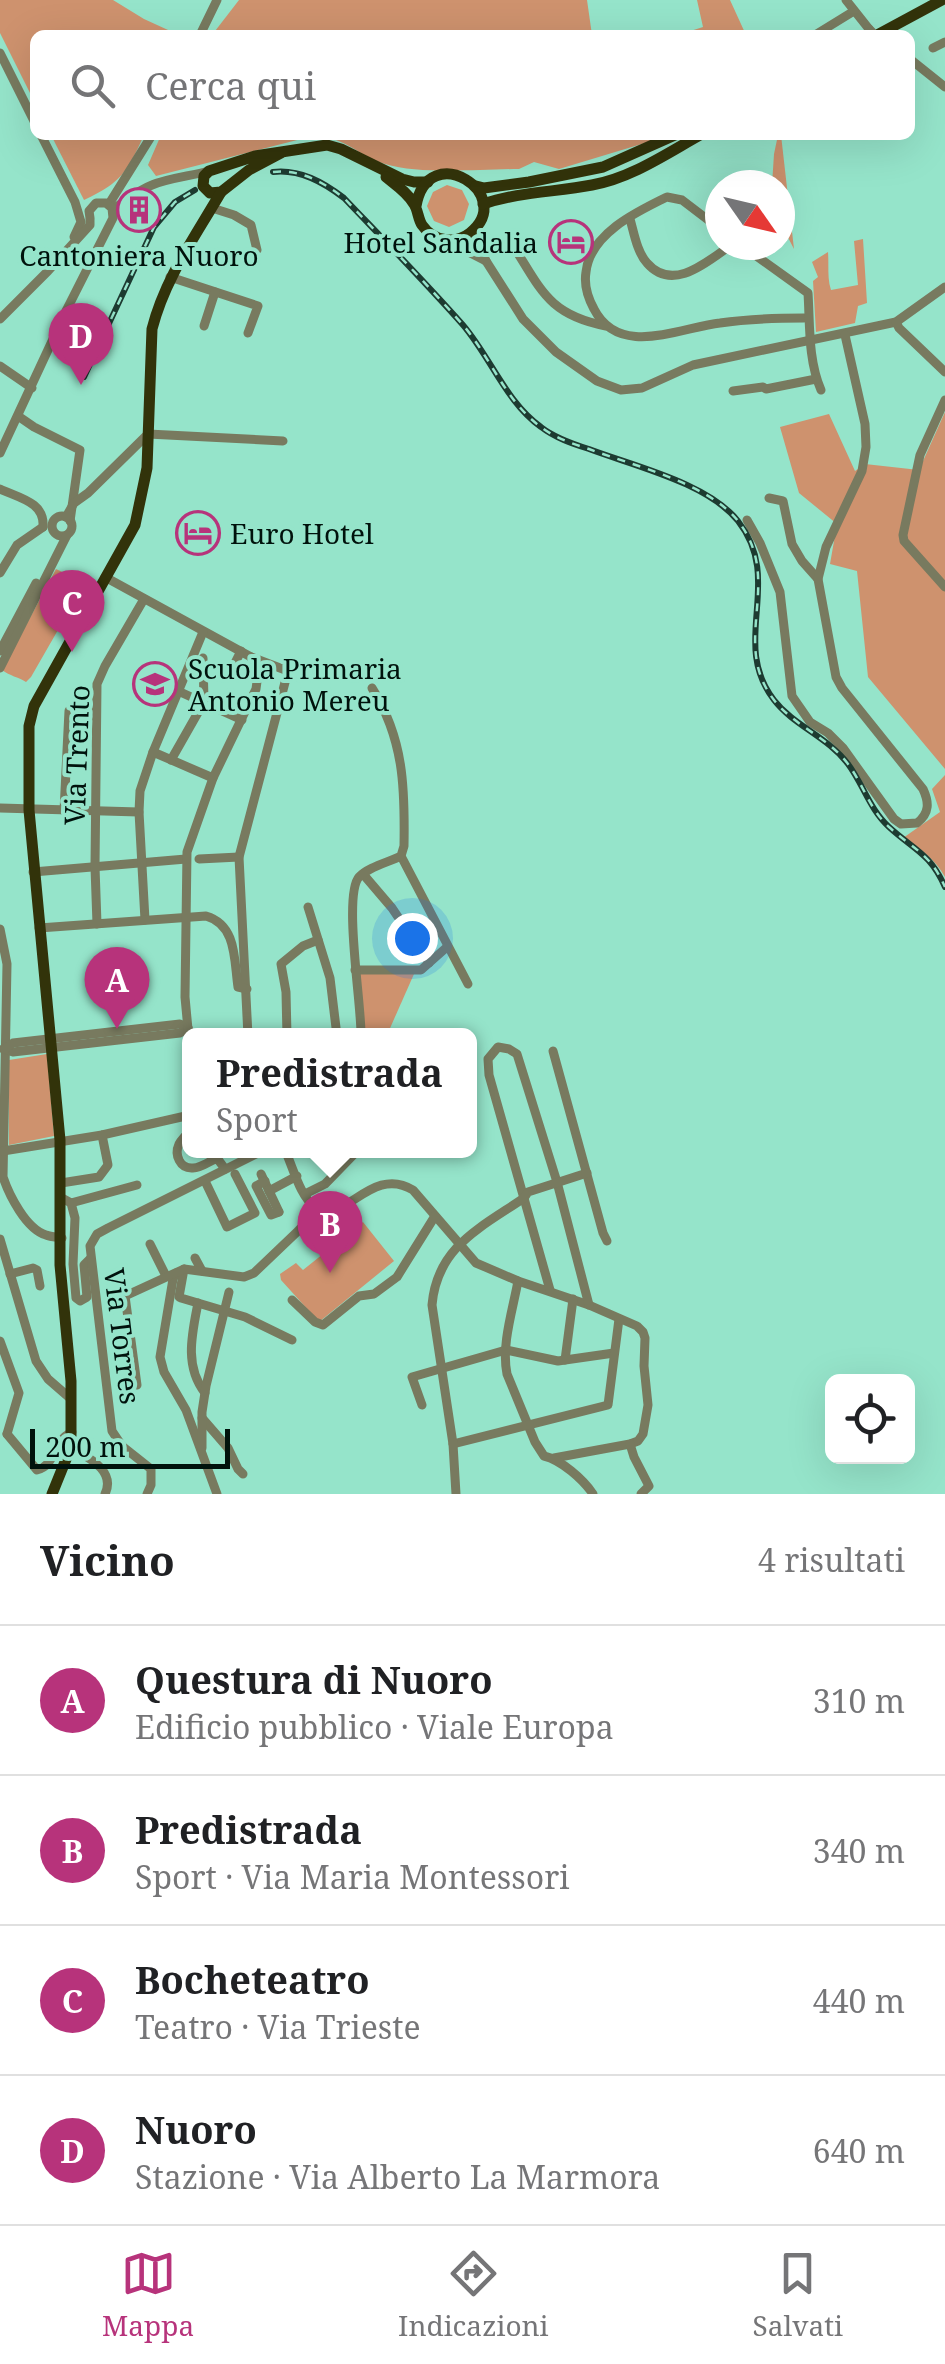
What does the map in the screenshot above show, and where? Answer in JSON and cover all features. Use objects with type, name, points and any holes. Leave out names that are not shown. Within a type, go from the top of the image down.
[{"type":"main road","points":[[876,30],[926,0]]},
{"type":"main road","points":[[877,30],[942,0]]},
{"type":"main road","points":[[476,186],[483,204],[474,230],[445,240],[424,228],[416,206],[418,197],[428,182],[441,175],[456,174],[476,186],[529,182],[602,167],[664,140]]},
{"type":"main road","points":[[483,204],[500,198],[596,185],[634,172],[691,140]]},
{"type":"main road","points":[[209,212],[204,176],[212,170],[255,156],[310,146],[334,146],[402,179],[428,182]]},
{"type":"main road","points":[[52,1494],[71,1446],[72,1432],[60,1264],[66,1200],[61,1183],[29,810],[31,715],[135,525],[146,483],[152,328],[170,278],[223,190],[283,152]]},
{"type":"main road","points":[[371,166],[416,206]]},
{"type":"main road","points":[[212,170],[226,176],[223,190]]},
{"type":"main road","points":[[204,186],[210,193],[223,190]]},
{"type":"street","points":[[203,30],[222,0]]},
{"type":"street","points":[[846,0],[869,30]]},
{"type":"street","points":[[823,30],[854,12]]},
{"type":"street","points":[[933,48],[945,42]]},
{"type":"street","points":[[0,52],[30,113]]},
{"type":"street","points":[[915,63],[945,87]]},
{"type":"street","points":[[44,140],[81,222],[65,251]]},
{"type":"street","points":[[0,453],[112,220],[110,205],[149,140]]},
{"type":"street","points":[[0,318],[48,271],[90,221],[94,204],[116,207],[157,182],[212,170]]},
{"type":"street","points":[[130,173],[133,183],[144,191]]},
{"type":"street","points":[[186,178],[196,179],[204,186]]},
{"type":"street","points":[[75,202],[90,221],[100,226],[144,191]]},
{"type":"street","points":[[608,327],[592,306],[585,276],[599,240],[667,197],[682,200],[705,218]]},
{"type":"street","points":[[209,212],[234,215],[251,226],[257,250]]},
{"type":"street","points":[[630,219],[641,253],[658,272],[670,276],[696,270],[710,260]]},
{"type":"street","points":[[474,230],[486,261],[523,319],[556,352],[596,380],[620,390],[642,388],[693,365],[896,322],[945,287]]},
{"type":"street","points":[[445,240],[486,261]]},
{"type":"street","points":[[512,244],[547,299],[575,317],[626,336],[640,338],[719,323],[804,318]]},
{"type":"street","points":[[762,260],[808,293]]},
{"type":"street","points":[[170,278],[258,306],[248,333]]},
{"type":"street","points":[[204,326],[214,292]]},
{"type":"street","points":[[808,293],[808,341]]},
{"type":"street","points":[[808,293],[804,298],[804,318],[821,390]]},
{"type":"street","points":[[896,322],[945,372]]},
{"type":"street","points":[[747,520],[780,592],[792,696],[810,722],[843,748],[894,820],[918,823],[927,810],[923,789],[836,677],[818,580],[826,547],[862,471],[866,447],[866,424],[844,334]]},
{"type":"street","points":[[0,366],[32,388]]},
{"type":"street","points":[[732,392],[816,379]]},
{"type":"street","points":[[945,400],[920,455],[904,541],[945,586]]},
{"type":"street","points":[[0,668],[74,503],[80,450],[18,416]]},
{"type":"street","points":[[0,651],[50,558],[61,526],[88,493],[148,434],[284,442]]},
{"type":"street","points":[[0,489],[38,506],[61,526]]},
{"type":"street","points":[[74,503],[88,493]]},
{"type":"street","points":[[769,498],[783,501],[792,544],[818,580]]},
{"type":"street","points":[[38,506],[44,518],[61,526]]},
{"type":"street","points":[[0,573],[18,545],[61,526]]},
{"type":"street","points":[[106,577],[203,632],[288,672],[239,857],[248,1028]]},
{"type":"street","name":"Via Trento","points":[[97,924],[97,684],[144,599]]},
{"type":"street","points":[[145,920],[140,790],[203,632]]},
{"type":"street","points":[[228,677],[241,651]]},
{"type":"street","points":[[2,1049],[13,1052],[180,1024],[188,1028],[186,859],[213,778],[256,689],[258,674],[252,657]]},
{"type":"street","points":[[171,760],[204,702],[203,658]]},
{"type":"street","points":[[372,688],[391,722],[398,745],[405,806],[401,856],[468,984]]},
{"type":"street","points":[[178,691],[242,720]]},
{"type":"street","points":[[64,811],[69,711],[96,711]]},
{"type":"street","points":[[152,752],[213,778]]},
{"type":"street","points":[[0,808],[139,812]]},
{"type":"street","points":[[360,1028],[354,888],[363,874],[401,856]]},
{"type":"street","points":[[199,859],[239,857]]},
{"type":"street","points":[[34,872],[186,859]]},
{"type":"street","points":[[363,874],[430,963]]},
{"type":"street","points":[[308,907],[330,978],[336,1028]]},
{"type":"street","points":[[39,928],[206,916],[218,920],[228,930],[238,988],[247,989]]},
{"type":"street","points":[[0,929],[8,964],[3,979]]},
{"type":"street","points":[[287,1028],[281,964],[303,946],[318,940]]},
{"type":"street","points":[[330,978],[355,972],[421,970],[448,948]]},
{"type":"street","points":[[0,953],[1,1179],[5,1197],[34,1228],[43,1235],[62,1238]]},
{"type":"street","points":[[550,1290],[488,1075],[488,1058],[498,1047],[517,1054],[557,1182],[589,1305]]},
{"type":"street","points":[[553,1051],[607,1241]]},
{"type":"street","points":[[3,1151],[182,1117]]},
{"type":"street","points":[[61,1183],[99,1178],[108,1165],[102,1135]]},
{"type":"street","points":[[182,1140],[178,1145],[181,1164],[196,1168],[217,1158],[255,1213],[227,1227],[205,1180]]},
{"type":"street","name":"Via Torres","points":[[147,1494],[151,1469],[122,1446],[112,1431],[90,1246],[97,1234],[205,1180],[230,1172],[252,1158]]},
{"type":"street","points":[[289,1158],[318,1209],[332,1211],[376,1186],[395,1182],[413,1190],[476,1263],[637,1326],[645,1338],[648,1405],[638,1441],[554,1458],[544,1456],[507,1374],[506,1350],[518,1281]]},
{"type":"street","points":[[306,1194],[325,1184],[350,1158]]},
{"type":"street","points":[[456,1494],[453,1444],[432,1306],[440,1270],[458,1244],[528,1192],[587,1173]]},
{"type":"street","points":[[265,1182],[297,1176]]},
{"type":"street","points":[[90,1258],[84,1265],[87,1297],[80,1301],[76,1298],[73,1264],[75,1218],[66,1200],[137,1185]]},
{"type":"street","points":[[137,1385],[125,1296],[176,1273],[244,1277],[254,1273],[318,1209]]},
{"type":"street","points":[[292,1300],[323,1325],[359,1296],[374,1294],[396,1277],[435,1216]]},
{"type":"street","points":[[0,1239],[36,1362],[71,1399]]},
{"type":"street","points":[[150,1244],[176,1273],[179,1297],[261,1323],[292,1340]]},
{"type":"street","points":[[195,1258],[204,1272]]},
{"type":"street","points":[[10,1274],[33,1268],[37,1270],[40,1286]]},
{"type":"street","points":[[176,1273],[160,1357],[186,1410],[217,1494]]},
{"type":"street","points":[[202,1450],[205,1392],[229,1292]]},
{"type":"street","points":[[564,1360],[574,1299]]},
{"type":"street","points":[[198,1303],[190,1359],[205,1392]]},
{"type":"street","points":[[453,1444],[608,1406],[619,1319]]},
{"type":"street","points":[[0,1341],[19,1393],[4,1434],[36,1470],[41,1470],[61,1438],[72,1432]]},
{"type":"street","points":[[422,1404],[412,1376],[506,1350],[564,1360],[614,1352]]},
{"type":"street","points":[[202,1418],[244,1474]]},
{"type":"street","points":[[630,1444],[649,1486],[641,1494]]},
{"type":"street","points":[[71,1446],[108,1477],[105,1494]]},
{"type":"street","points":[[554,1458],[593,1494]]},
{"type":"shaded area","points":[[0,0],[113,0],[168,30],[30,30],[30,93],[0,33]]},
{"type":"shaded area","points":[[239,0],[587,0],[591,30],[216,30]]},
{"type":"shaded area","points":[[697,0],[730,0],[744,30],[694,30],[703,27]]},
{"type":"shaded area","points":[[54,140],[142,140],[122,175],[84,200]]},
{"type":"shaded area","points":[[159,140],[297,140],[156,176],[148,165]]},
{"type":"shaded area","points":[[336,140],[652,140],[559,169],[534,162],[519,169],[451,171],[385,164]]},
{"type":"shaded area","points":[[777,140],[782,140],[785,170],[773,170]]},
{"type":"shaded area","points":[[447,185],[462,190],[469,204],[464,220],[449,227],[434,221],[427,206],[433,192]]},
{"type":"shaded area","points":[[863,239],[867,303],[858,306],[855,323],[816,332],[813,281],[818,277],[812,262],[828,252],[831,290],[858,285],[854,241]]},
{"type":"shaded area","points":[[945,412],[945,769],[868,677],[857,571],[830,564],[837,524],[799,493],[780,427],[829,414],[855,471],[865,464],[919,470]]},
{"type":"shaded area","points":[[56,569],[92,586],[69,627],[62,623],[26,682],[2,670]]},
{"type":"shaded area","points":[[945,775],[945,877],[927,854],[903,838],[940,812],[932,789]]},
{"type":"shaded area","points":[[359,972],[414,974],[390,1028],[364,1028]]},
{"type":"shaded area","points":[[47,1054],[54,1136],[9,1145],[9,1060]]},
{"type":"shaded area","points":[[363,1222],[394,1261],[319,1322],[281,1280],[280,1274],[296,1263],[303,1270]]},
{"type":"railway","points":[[273,172],[311,178],[344,198],[463,325],[508,392],[541,427],[570,443],[690,486],[738,521],[751,544],[757,566],[755,634],[761,678],[782,709],[840,755],[882,820],[927,859],[945,887]]},
{"type":"railway","points":[[84,377],[154,227],[175,202],[195,190]]},
{"type":"place","name":"Cantoniera Nuoro","points":[[139,210]]},
{"type":"place","name":"Hotel Sandalia","points":[[571,242]]},
{"type":"place","name":"Nuoro","points":[[81,385]]},
{"type":"place","name":"Euro Hotel","points":[[198,533]]},
{"type":"place","name":"Bocheteatro","points":[[72,652]]},
{"type":"place","name":"Scuola Primaria Antonio Mereu","points":[[155,684]]},
{"type":"place","name":"Questura di Nuoro","points":[[117,1029]]},
{"type":"place","name":"Predistrada","points":[[330,1273]]}]
